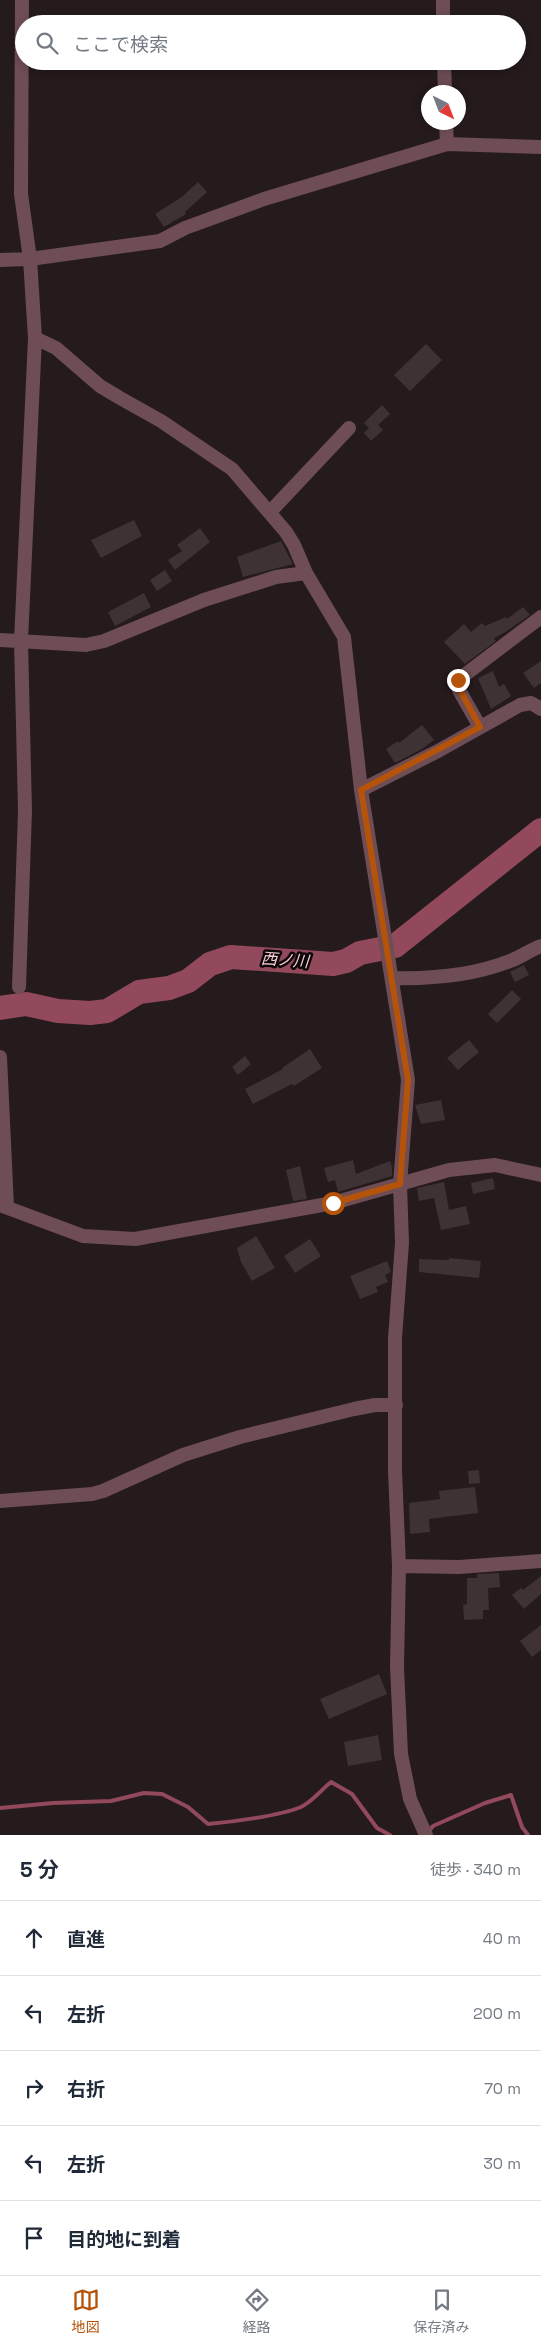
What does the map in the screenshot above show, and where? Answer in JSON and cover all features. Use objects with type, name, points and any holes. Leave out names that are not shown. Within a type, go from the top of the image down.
[{"type":"street","points":[[22,0],[22,15]]},
{"type":"street","points":[[443,0],[443,15]]},
{"type":"street","points":[[19,987],[25,811],[21,641],[35,338],[30,259],[21,194],[22,70]]},
{"type":"street","points":[[444,70],[444,85]]},
{"type":"street","points":[[446,130],[447,144]]},
{"type":"street","points":[[0,260],[30,259],[160,241],[185,228],[264,199],[447,144],[541,146]]},
{"type":"street","points":[[35,338],[56,348],[100,386],[161,420],[232,469],[270,512],[294,545],[306,573],[344,637],[361,790],[408,1080],[400,1184],[402,1243],[396,1308],[395,1471],[399,1566],[397,1667],[401,1754],[410,1799],[426,1835]]},
{"type":"street","points":[[270,512],[349,428]]},
{"type":"street","points":[[0,640],[86,645],[104,641],[204,600],[276,577],[306,573]]},
{"type":"street","points":[[480,727],[460,690],[458,680],[541,617]]},
{"type":"street","points":[[361,790],[524,703],[534,704],[541,708]]},
{"type":"street","points":[[392,978],[421,979],[471,974],[512,961],[541,946]]},
{"type":"street","points":[[0,1057],[3,1206],[47,1225],[83,1236],[136,1239],[297,1210],[449,1170],[494,1165],[541,1175]]},
{"type":"street","points":[[0,1501],[92,1494],[103,1491],[183,1455],[240,1437],[354,1409],[375,1405],[396,1405]]},
{"type":"street","points":[[399,1566],[459,1567],[541,1561]]},
{"type":"building","points":[[198,182],[207,192],[185,212],[186,214],[164,227],[155,214],[183,196]]},
{"type":"building","points":[[426,344],[442,360],[410,391],[394,375]]},
{"type":"building","points":[[382,405],[390,414],[378,425],[383,430],[371,441],[364,433],[369,428],[364,423]]},
{"type":"building","points":[[134,520],[142,536],[101,558],[91,540]]},
{"type":"building","points":[[200,528],[210,542],[175,570],[168,560],[182,551],[177,545]]},
{"type":"building","points":[[281,541],[293,564],[243,577],[237,557]]},
{"type":"building","points":[[165,570],[172,581],[157,591],[150,580]]},
{"type":"building","points":[[144,593],[151,607],[115,626],[108,612]]},
{"type":"building","points":[[523,607],[530,615],[494,638],[496,641],[465,664],[444,642],[464,624],[471,632],[482,623],[485,626],[506,617],[507,619]]},
{"type":"building","points":[[541,661],[541,683],[534,688],[523,673]]},
{"type":"building","points":[[493,671],[499,687],[504,684],[511,696],[491,709],[478,678]]},
{"type":"building","points":[[422,725],[434,740],[422,749],[395,763],[386,749],[398,741],[399,743]]},
{"type":"building","points":[[524,965],[529,975],[515,982],[510,972]]},
{"type":"building","points":[[512,990],[521,999],[497,1023],[488,1014]]},
{"type":"building","points":[[469,1040],[479,1052],[458,1070],[447,1058]]},
{"type":"building","points":[[310,1049],[322,1068],[294,1086],[292,1084],[253,1104],[245,1089],[283,1069]]},
{"type":"building","points":[[245,1056],[251,1064],[238,1075],[232,1067]]},
{"type":"building","points":[[441,1100],[445,1120],[421,1124],[415,1105]]},
{"type":"building","points":[[353,1160],[356,1174],[390,1161],[392,1176],[338,1192],[335,1180],[328,1182],[324,1168]]},
{"type":"building","points":[[300,1166],[307,1199],[293,1201],[286,1170]]},
{"type":"building","points":[[493,1178],[495,1189],[473,1194],[471,1183]]},
{"type":"building","points":[[444,1182],[449,1210],[466,1206],[470,1224],[441,1230],[434,1198],[419,1201],[417,1188]]},
{"type":"building","points":[[256,1236],[275,1268],[252,1281],[241,1262],[237,1248]]},
{"type":"building","points":[[310,1239],[321,1256],[295,1273],[284,1256]]},
{"type":"building","points":[[449,1258],[481,1261],[479,1278],[419,1272],[419,1259],[449,1260]]},
{"type":"building","points":[[387,1261],[391,1272],[385,1275],[388,1282],[376,1287],[378,1292],[360,1299],[350,1276]]},
{"type":"building","points":[[479,1470],[480,1483],[469,1484],[468,1471]]},
{"type":"building","points":[[475,1487],[478,1513],[429,1519],[430,1532],[410,1534],[409,1503],[440,1499],[439,1491]]},
{"type":"building","points":[[499,1573],[500,1587],[488,1588],[489,1610],[483,1610],[483,1619],[464,1620],[463,1605],[467,1604],[467,1578],[477,1578],[477,1574]]},
{"type":"building","points":[[541,1576],[541,1594],[524,1609],[512,1595],[521,1588],[523,1590]]},
{"type":"building","points":[[541,1625],[541,1650],[532,1657],[520,1641]]},
{"type":"building","points":[[379,1674],[387,1694],[329,1719],[320,1699]]},
{"type":"building","points":[[378,1735],[382,1760],[348,1766],[344,1742]]},
{"type":"waterway","name":"西ノ川","points":[[0,1008],[26,1004],[58,1011],[90,1013],[107,1011],[139,992],[169,988],[188,981],[210,964],[231,957],[333,964],[346,961],[360,953],[395,946],[541,830]]},
{"type":"waterway","points":[[0,1808],[53,1803],[111,1801],[144,1793],[162,1794],[188,1807],[208,1824],[255,1818],[301,1807],[331,1782],[352,1794],[377,1828],[390,1835]]},
{"type":"waterway","points":[[429,1831],[433,1826],[485,1803],[511,1795],[522,1827],[528,1835]]},
{"type":"route","points":[[333,1203],[400,1184],[408,1080],[361,790],[406,768],[480,727],[460,690],[458,680]]}]
